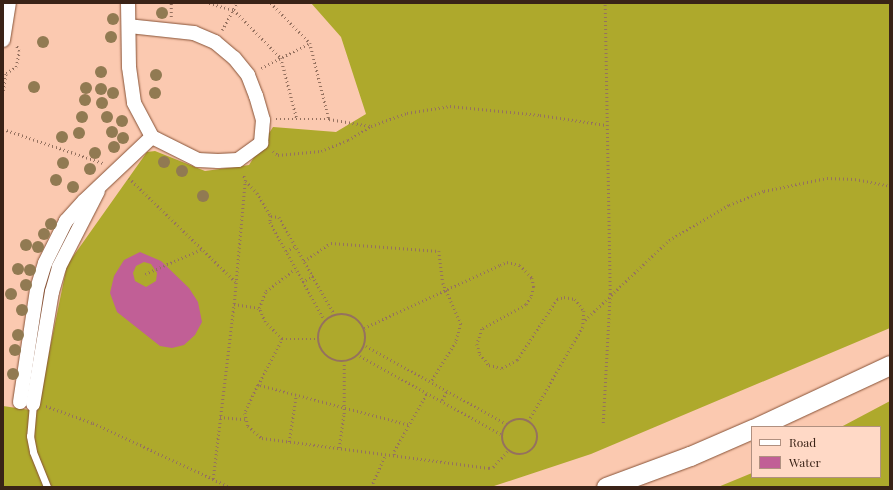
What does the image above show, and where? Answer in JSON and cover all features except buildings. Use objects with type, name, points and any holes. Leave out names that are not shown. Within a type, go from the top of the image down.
[{"type":"street","points":[[3,40],[9,3]]},
{"type":"street","points":[[128,3],[129,67],[134,103],[152,137],[180,153],[198,160],[238,160],[261,143],[263,120],[248,75],[215,42],[194,33],[129,26]]},
{"type":"street","points":[[27,403],[36,296],[45,263],[66,221],[152,137]]},
{"type":"street","points":[[759,426],[890,365]]},
{"type":"street","points":[[606,487],[690,456],[751,429]]},
{"type":"street","points":[[634,487],[690,456]]},
{"type":"lane","points":[[27,403],[33,452],[46,487]]},
{"type":"path","points":[[209,3],[234,10],[281,58],[297,119]]},
{"type":"path","points":[[215,42],[237,3]]},
{"type":"path","points":[[271,3],[310,43],[328,119]]},
{"type":"path","points":[[603,423],[610,294],[605,3]]},
{"type":"path","points":[[248,75],[310,43]]},
{"type":"path","points":[[261,143],[278,154],[321,151],[348,140],[371,126],[407,113],[450,106],[540,115],[606,126]]},
{"type":"path","points":[[263,120],[328,119],[371,126]]},
{"type":"path","points":[[3,129],[119,168],[236,283]]},
{"type":"path","points":[[213,479],[234,304],[245,181],[238,160]]},
{"type":"path","points":[[529,421],[585,320],[610,294],[669,240],[729,205],[764,191],[827,178],[855,179],[890,186]]},
{"type":"path","points":[[245,181],[257,193],[271,216],[270,222],[325,321]]},
{"type":"path","points":[[271,216],[279,217],[335,315]]},
{"type":"path","points":[[304,261],[331,243],[440,251],[446,290],[460,318],[460,332],[431,382]]},
{"type":"path","points":[[286,251],[296,246]]},
{"type":"path","points":[[145,274],[202,249]]},
{"type":"path","points":[[364,328],[507,262],[520,265],[527,270],[534,287],[526,305],[488,324],[478,336],[480,354],[489,365],[496,368],[509,366],[517,360],[557,299],[564,297],[575,300],[584,311],[585,320]]},
{"type":"path","points":[[295,269],[266,290],[261,298],[259,308],[265,322],[282,339],[318,339]]},
{"type":"path","points":[[302,282],[313,276]]},
{"type":"path","points":[[234,304],[259,308]]},
{"type":"path","points":[[348,314],[357,319],[364,328],[366,346],[360,356],[344,363],[328,358],[320,350],[318,339],[318,331],[325,321],[335,315],[348,314]]},
{"type":"path","points":[[282,339],[247,406],[245,419],[251,432],[262,438],[489,468],[493,467],[508,450]]},
{"type":"path","points":[[366,346],[448,390],[506,424]]},
{"type":"path","points":[[360,356],[501,434],[508,450],[522,455],[535,448],[538,434],[529,421],[515,419],[506,424],[501,434]]},
{"type":"path","points":[[339,448],[343,407],[344,363]]},
{"type":"path","points":[[258,385],[408,425]]},
{"type":"path","points":[[442,400],[448,390]]},
{"type":"path","points":[[394,455],[408,425],[428,393]]},
{"type":"path","points":[[289,442],[296,395]]},
{"type":"path","points":[[27,403],[55,408],[87,420],[230,487]]},
{"type":"path","points":[[220,417],[245,419]]},
{"type":"path","points":[[371,487],[385,455]]},
{"type":"shaded area","points":[[311,3],[890,3],[890,328],[591,454],[491,487],[3,487],[3,406],[37,411],[67,265],[147,152],[155,151],[205,171],[249,165],[273,127],[336,132],[366,114],[341,37]]},
{"type":"shaded area","points":[[890,401],[890,487],[718,487],[751,473],[751,478],[881,478],[881,426],[843,426]]},
{"type":"water","points":[[140,252],[161,261],[189,288],[198,302],[202,322],[195,335],[184,345],[172,348],[160,346],[117,312],[110,293],[114,276],[124,260]],"holes":[[[144,262],[151,264],[157,273],[156,281],[146,287],[135,281],[133,273],[136,266]]]}]
